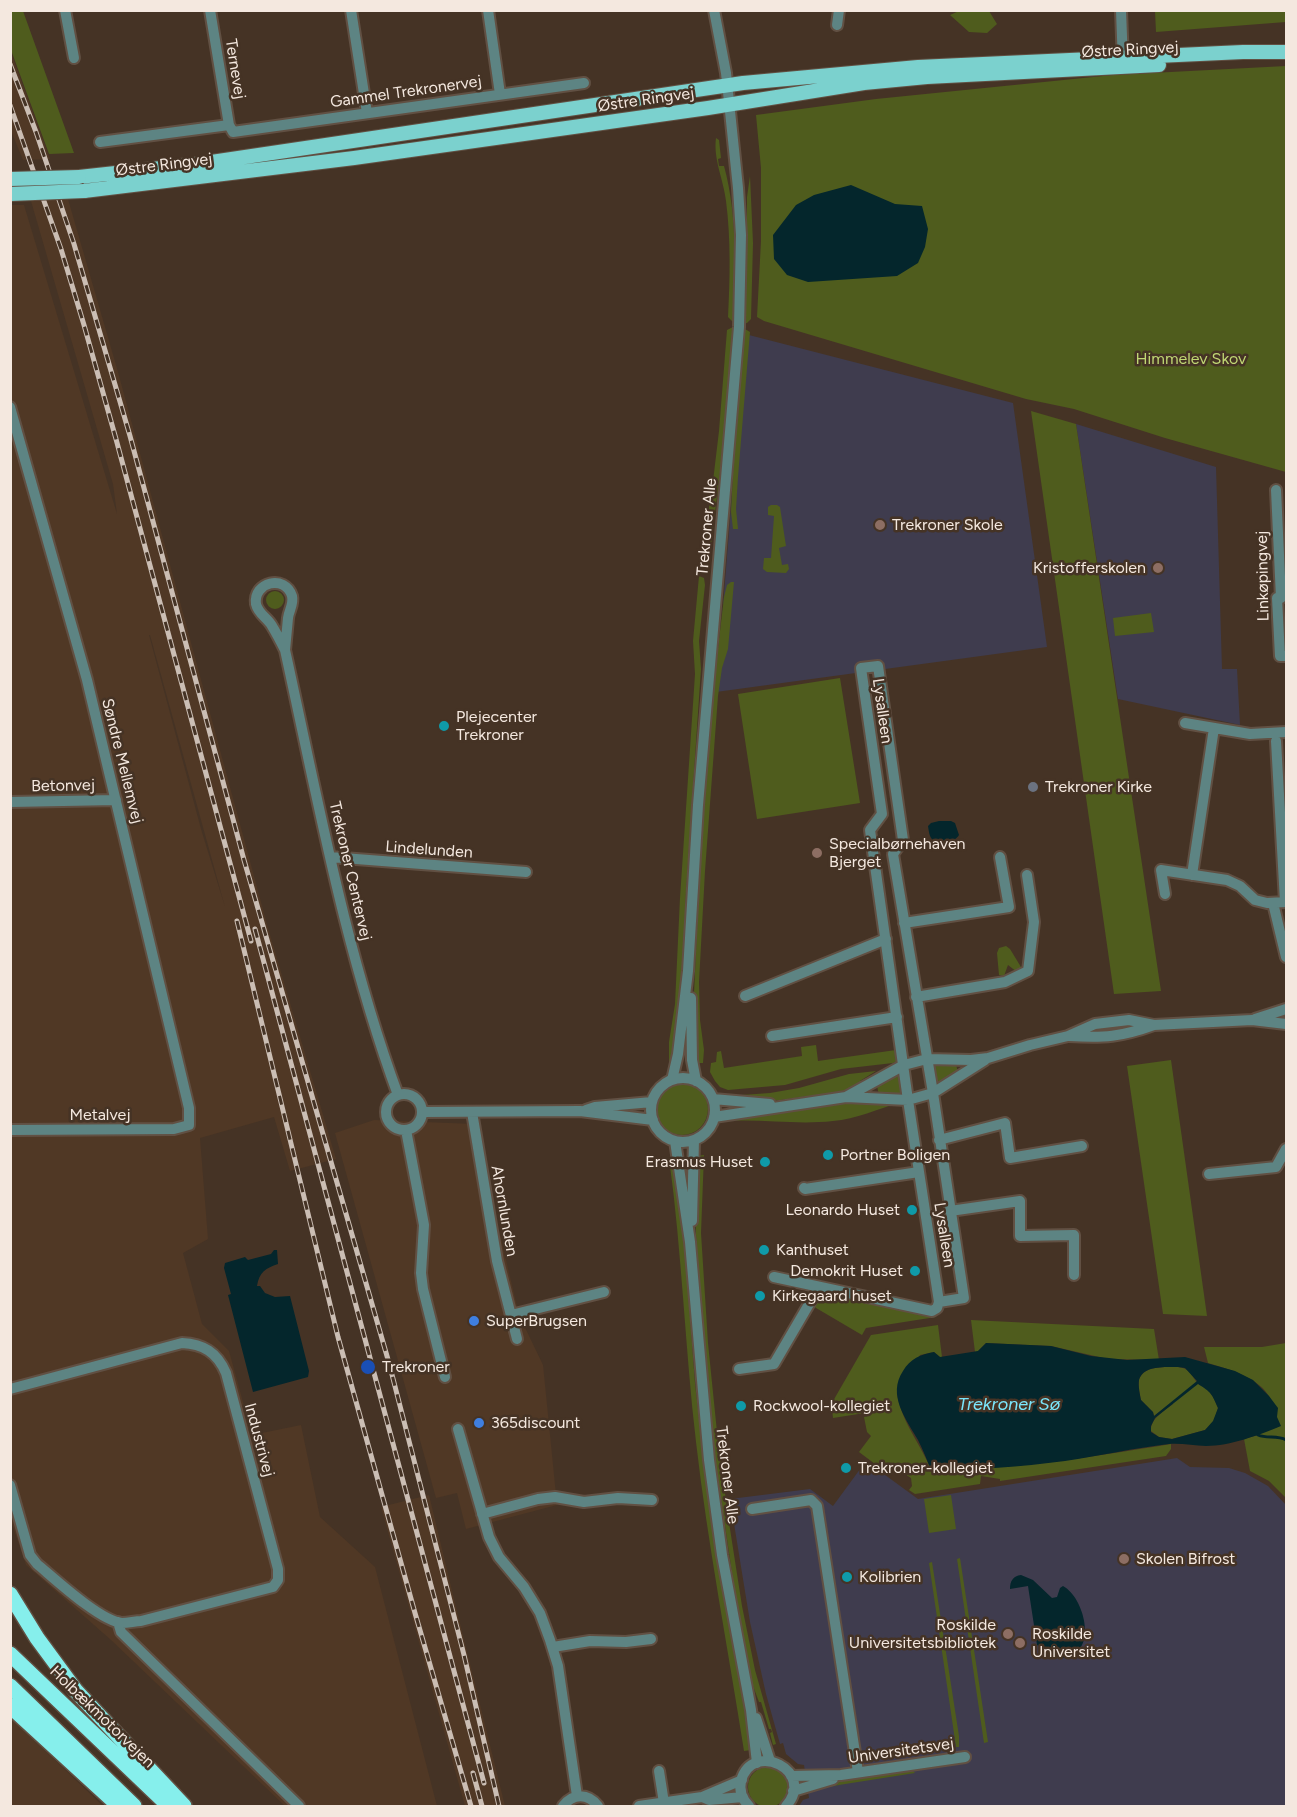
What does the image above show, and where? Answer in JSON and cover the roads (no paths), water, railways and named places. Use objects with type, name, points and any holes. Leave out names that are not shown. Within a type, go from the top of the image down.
[{"type":"highway","points":[[10,1594],[37,1638],[76,1691],[184,1806]]},
{"type":"highway","name":"Holbækmotorvejen","points":[[10,1654],[169,1806]]},
{"type":"highway","points":[[10,1686],[134,1806]]},
{"type":"highway","points":[[10,1706],[119,1806]]},
{"type":"main road","name":"Østre Ringvej","points":[[10,179],[79,177],[198,164],[726,86],[918,67],[1242,61],[1287,53]]},
{"type":"main road","name":"Østre Ringvej","points":[[10,194],[84,191],[354,158],[729,105],[864,82],[1123,62]]},
{"type":"street","points":[[65,10],[74,58]]},
{"type":"street","name":"Ternevej","points":[[210,10],[231,128]]},
{"type":"street","points":[[351,10],[367,113]]},
{"type":"street","points":[[488,10],[500,94]]},
{"type":"street","name":"Trekroner Alle","points":[[672,1080],[678,1054],[688,971],[698,806],[739,327],[738,188],[729,105],[714,10]]},
{"type":"street","points":[[837,25],[839,10]]},
{"type":"street","points":[[1121,10],[1123,62]]},
{"type":"street","name":"Gammel Trekronervej","points":[[100,142],[367,113],[584,83]]},
{"type":"street","name":"Søndre Mellemvej","points":[[10,407],[87,680],[189,1108],[189,1125]]},
{"type":"street","name":"Linkøpingvej","points":[[1276,490],[1281,598],[1277,598],[1280,656],[1287,656]]},
{"type":"street","name":"Trekroner Centervej","points":[[285,650],[292,597],[289,589],[273,582],[264,585],[258,592],[255,600],[257,609],[271,623],[285,650],[330,857],[357,968],[398,1095]]},
{"type":"street","name":"Lysalleen","points":[[774,1276],[933,1311],[939,1302],[870,830],[882,814],[861,668],[878,666],[903,840],[893,854],[933,1093],[963,1298],[939,1302]]},
{"type":"street","points":[[1185,723],[1250,734],[1287,732]]},
{"type":"street","points":[[1192,875],[1214,728]]},
{"type":"street","points":[[1165,894],[1161,870],[1227,880],[1240,886],[1255,900],[1267,903],[1286,902],[1275,741]]},
{"type":"street","name":"Betonvej","points":[[10,801],[116,800]]},
{"type":"street","points":[[882,814],[899,811]]},
{"type":"street","name":"Lindelunden","points":[[330,857],[526,872]]},
{"type":"street","points":[[904,923],[1009,907],[1000,857]]},
{"type":"street","points":[[916,997],[1005,982],[1028,971],[1034,922],[1027,875]]},
{"type":"street","points":[[1273,903],[1287,957]]},
{"type":"street","points":[[745,996],[886,939]]},
{"type":"street","name":"Trekroner Alle","points":[[688,971],[692,1060],[696,1081]]},
{"type":"street","points":[[1252,1020],[1287,1009]]},
{"type":"street","points":[[772,1036],[897,1017]]},
{"type":"street","points":[[846,1097],[904,1065],[927,1059],[988,1058],[1068,1036],[1095,1024],[1113,1021],[1129,1020],[1154,1024],[1252,1020],[1287,1024]]},
{"type":"street","points":[[1068,1036],[1115,1037],[1130,1034],[1154,1024]]},
{"type":"street","points":[[714,1118],[776,1106],[846,1097],[908,1100],[933,1093],[988,1058]]},
{"type":"street","points":[[684,1078],[696,1081],[713,1099],[714,1118],[706,1131],[694,1140],[675,1141],[659,1131],[653,1120],[652,1102],[662,1086],[672,1080],[684,1078]]},
{"type":"street","points":[[398,1095],[409,1095],[418,1101],[422,1112],[420,1120],[414,1127],[406,1130],[394,1128],[387,1118],[387,1105],[398,1095]]},
{"type":"street","points":[[713,1099],[776,1106]]},
{"type":"street","points":[[580,1111],[595,1107],[652,1102]]},
{"type":"street","points":[[422,1112],[580,1111],[653,1120]]},
{"type":"street","name":"Ahornlunden","points":[[472,1112],[497,1262],[517,1339]]},
{"type":"street","points":[[939,1140],[1005,1123],[1010,1158],[1082,1146]]},
{"type":"street","name":"Metalvej","points":[[10,1130],[174,1129],[189,1125]]},
{"type":"street","points":[[406,1130],[424,1225],[421,1273],[423,1289],[445,1377]]},
{"type":"street","name":"Trekroner Alle","points":[[690,1242],[694,1140]]},
{"type":"street","name":"Trekroner Alle","points":[[675,1141],[690,1242],[709,1461],[722,1555],[751,1710],[757,1763]]},
{"type":"street","points":[[1209,1174],[1276,1167],[1287,1149]]},
{"type":"street","points":[[804,1188],[919,1172]]},
{"type":"street","name":"Lysalleen","points":[[950,1211],[1020,1201],[1020,1236],[1074,1235],[1074,1275]]},
{"type":"street","points":[[739,1369],[774,1365],[819,1287]]},
{"type":"street","points":[[511,1315],[604,1292]]},
{"type":"street","name":"Industrivej","points":[[10,1389],[182,1343],[195,1343],[208,1349],[221,1361],[226,1372],[278,1569],[278,1580],[273,1587],[141,1621],[118,1622]]},
{"type":"street","points":[[458,1429],[489,1537],[499,1557],[524,1587],[540,1613],[553,1647],[578,1796]]},
{"type":"street","points":[[10,1485],[30,1555],[37,1564],[89,1607],[118,1622],[121,1632],[299,1806]]},
{"type":"street","points":[[482,1514],[538,1498],[555,1497],[584,1502],[618,1498],[652,1500]]},
{"type":"street","points":[[752,1509],[811,1500],[818,1506],[858,1772]]},
{"type":"street","points":[[553,1647],[590,1641],[626,1642],[651,1639]]},
{"type":"street","name":"Trekroner Alle","points":[[751,1710],[756,1717],[770,1761]]},
{"type":"street","name":"Universitetsvej","points":[[793,1791],[841,1775],[965,1757]]},
{"type":"street","points":[[702,1797],[709,1800],[746,1802],[741,1789],[746,1771],[757,1763],[770,1761],[784,1766],[792,1776],[793,1791],[791,1800],[786,1806]]},
{"type":"street","points":[[659,1771],[664,1803]]},
{"type":"street","name":"Universitetsvej","points":[[792,1776],[841,1775]]},
{"type":"street","points":[[639,1806],[702,1797],[742,1780]]},
{"type":"street","points":[[563,1806],[567,1801],[578,1796],[589,1798],[598,1806]]},
{"type":"water","points":[[851,185],[895,204],[922,206],[928,229],[925,247],[918,263],[897,276],[808,282],[787,275],[774,259],[773,235],[796,205],[814,195]]},
{"type":"water","points":[[939,821],[955,823],[959,835],[957,838],[943,843],[933,840],[928,826]]},
{"type":"water","points":[[277,1250],[278,1264],[264,1271],[259,1277],[257,1286],[260,1286],[265,1293],[275,1297],[290,1296],[309,1371],[308,1377],[253,1392],[228,1295],[231,1294],[224,1268],[225,1263],[245,1257],[248,1260],[271,1254]]},
{"type":"water","name":"Trekroner Sø","points":[[986,1343],[1051,1346],[1091,1356],[1127,1360],[1185,1357],[1235,1371],[1253,1380],[1278,1408],[1277,1417],[1281,1426],[1215,1446],[1169,1444],[1048,1463],[981,1469],[931,1470],[900,1407],[897,1389],[899,1380],[909,1363],[925,1354],[934,1352],[940,1357],[978,1351]],"holes":[[[1185,1368],[1197,1381],[1154,1416],[1141,1400],[1139,1390],[1141,1375],[1150,1369]],[[1198,1384],[1211,1394],[1218,1408],[1213,1421],[1205,1430],[1172,1439],[1159,1437],[1151,1432],[1155,1418]]]},
{"type":"water","points":[[1021,1575],[1033,1580],[1052,1598],[1057,1597],[1063,1586],[1077,1601],[1082,1611],[1085,1634],[1077,1652],[1067,1657],[1056,1657],[1037,1645],[1028,1586],[1010,1589],[1013,1579]]},
{"type":"waterway","points":[[1258,1435],[1286,1440]]},
{"type":"railway","points":[[10,64],[74,244],[130,436],[244,860],[389,1363],[464,1655],[499,1806]]},
{"type":"railway","points":[[10,105],[61,249],[84,325],[251,941]]},
{"type":"railway","points":[[237,921],[338,1337],[471,1806]]},
{"type":"railway","points":[[255,929],[484,1783]]},
{"type":"railway","points":[[473,1773],[482,1806]]},
{"type":"place","name":"Trekroner Skole","points":[[880,525]]},
{"type":"place","name":"Kristofferskolen","points":[[1158,568]]},
{"type":"place","name":"Plejecenter Trekroner","points":[[444,726]]},
{"type":"place","name":"Trekroner Kirke","points":[[1033,787]]},
{"type":"place","name":"Specialbørnehaven Bjerget","points":[[817,853]]},
{"type":"place","name":"Portner Boligen","points":[[828,1155]]},
{"type":"place","name":"Erasmus Huset","points":[[765,1162]]},
{"type":"place","name":"Leonardo Huset","points":[[912,1210]]},
{"type":"place","name":"Kanthuset","points":[[764,1250]]},
{"type":"place","name":"Demokrit Huset","points":[[915,1271]]},
{"type":"place","name":"Kirkegaard huset","points":[[760,1296]]},
{"type":"place","name":"SuperBrugsen","points":[[474,1321]]},
{"type":"place","name":"Trekroner","points":[[368,1367]]},
{"type":"place","name":"Rockwool-kollegiet","points":[[741,1406]]},
{"type":"place","name":"365discount","points":[[479,1423]]},
{"type":"place","name":"Trekroner-kollegiet","points":[[846,1468]]},
{"type":"place","name":"Skolen Bifrost","points":[[1124,1559]]},
{"type":"place","name":"Kolibrien","points":[[847,1577]]},
{"type":"place","name":"Roskilde Universitetsbibliotek","points":[[1008,1634]]},
{"type":"place","name":"Roskilde Universitet","points":[[1020,1643]]},
{"type":"park label","name":"Himmelev Skov","points":[[1191,359]]}]
